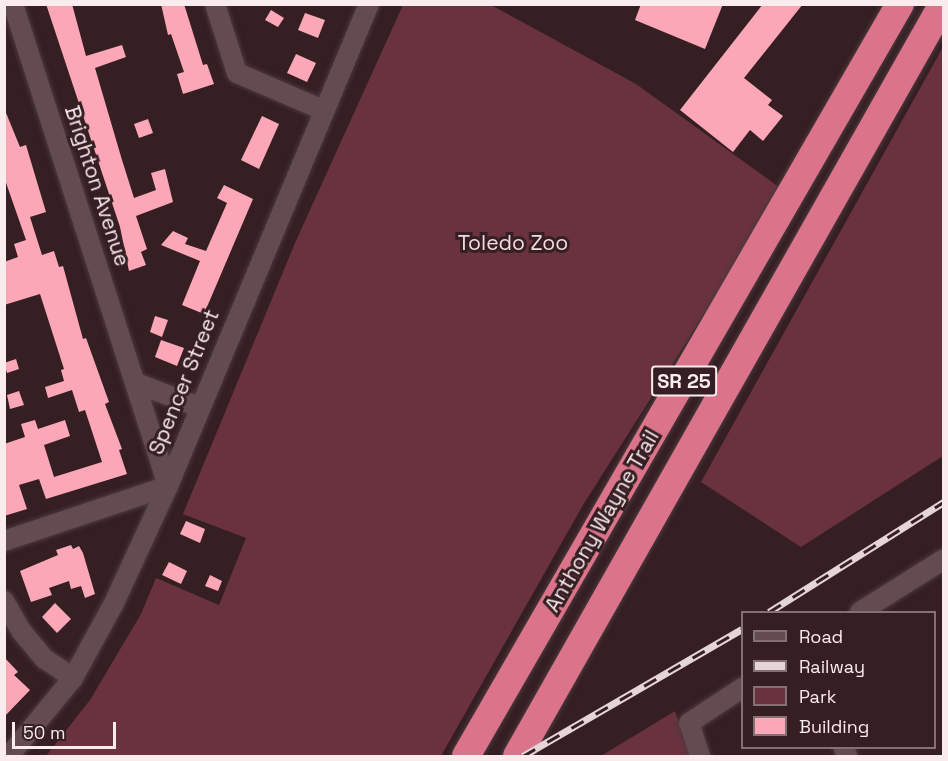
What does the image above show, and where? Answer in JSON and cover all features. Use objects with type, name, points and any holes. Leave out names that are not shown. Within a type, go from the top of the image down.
[{"type":"highway","name":"Anthony Wayne Trail","points":[[466,756],[900,4]]},
{"type":"highway","name":"Anthony Wayne Trail","points":[[517,756],[943,4]]},
{"type":"street","name":"Brighton Avenue","points":[[13,4],[168,486]]},
{"type":"street","points":[[215,4],[237,72],[323,111]]},
{"type":"street","name":"Spencer Street","points":[[9,756],[73,678],[105,622],[168,486],[369,4]]},
{"type":"street","points":[[136,383],[199,407]]},
{"type":"street","points":[[4,541],[168,486]]},
{"type":"street","points":[[862,611],[944,559]]},
{"type":"street","points":[[4,600],[22,632],[45,659],[73,678]]},
{"type":"street","points":[[700,756],[689,723],[741,689]]},
{"type":"green space","name":"Toledo Zoo","points":[[403,5],[491,5],[636,84],[783,190],[583,505],[441,756],[46,756],[90,700],[141,614],[156,578],[219,605],[246,538],[183,514],[295,243]]},
{"type":"green space","points":[[943,47],[943,456],[801,547],[701,482]]},
{"type":"green space","points":[[675,711],[690,756],[601,756]]},
{"type":"building","points":[[46,4],[72,4],[86,56],[122,45],[126,57],[95,68],[134,198],[156,190],[151,173],[165,169],[173,202],[136,216],[147,249],[141,252],[146,265],[129,271],[120,227]]},
{"type":"building","points":[[161,4],[184,4],[203,65],[207,64],[214,84],[183,94],[177,74],[184,72],[171,34],[168,35]]},
{"type":"building","points":[[641,4],[723,4],[705,49],[635,20]]},
{"type":"building","points":[[763,4],[803,4],[744,78],[772,100],[768,105],[783,116],[763,141],[750,130],[733,152],[680,110]]},
{"type":"building","points":[[271,10],[284,18],[278,27],[265,20]]},
{"type":"building","points":[[305,13],[325,20],[318,38],[298,30]]},
{"type":"building","points":[[296,54],[316,63],[307,82],[287,73]]},
{"type":"building","points":[[4,108],[20,147],[26,145],[46,212],[30,217],[42,255],[54,251],[59,267],[63,266],[83,339],[86,338],[109,402],[105,404],[122,449],[119,450],[127,474],[46,499],[39,479],[19,485],[27,509],[4,516],[4,444],[25,437],[21,424],[35,420],[38,429],[65,420],[70,436],[44,445],[54,477],[102,462],[85,410],[79,412],[72,390],[48,398],[45,387],[64,381],[61,370],[64,369],[40,294],[4,305],[4,262],[18,257],[14,244],[26,240],[4,177]]},
{"type":"building","points":[[262,116],[279,124],[259,169],[241,160]]},
{"type":"building","points":[[148,119],[153,133],[139,138],[134,124]]},
{"type":"building","points":[[224,185],[253,199],[204,314],[182,305],[200,261],[161,245],[173,231],[188,238],[185,244],[206,251],[227,203],[217,198]]},
{"type":"building","points":[[155,316],[168,320],[162,337],[150,332]]},
{"type":"building","points":[[161,340],[184,348],[177,366],[155,357]]},
{"type":"building","points":[[16,359],[19,369],[7,373],[4,363]]},
{"type":"building","points":[[19,391],[24,405],[10,409],[7,395]]},
{"type":"building","points":[[186,521],[205,529],[200,543],[180,534]]},
{"type":"building","points":[[71,545],[73,549],[79,546],[83,553],[95,594],[85,598],[81,586],[71,589],[69,581],[49,588],[52,595],[31,602],[20,571],[58,555],[56,550]]},
{"type":"building","points":[[169,562],[187,571],[181,584],[162,575]]},
{"type":"building","points":[[210,575],[222,581],[218,591],[205,586]]},
{"type":"building","points":[[55,603],[71,619],[57,633],[42,617]]},
{"type":"building","points":[[4,657],[18,672],[14,675],[30,690],[4,717]]},
{"type":"railway","points":[[771,611],[944,502]]},
{"type":"railway","points":[[523,756],[741,630]]}]
